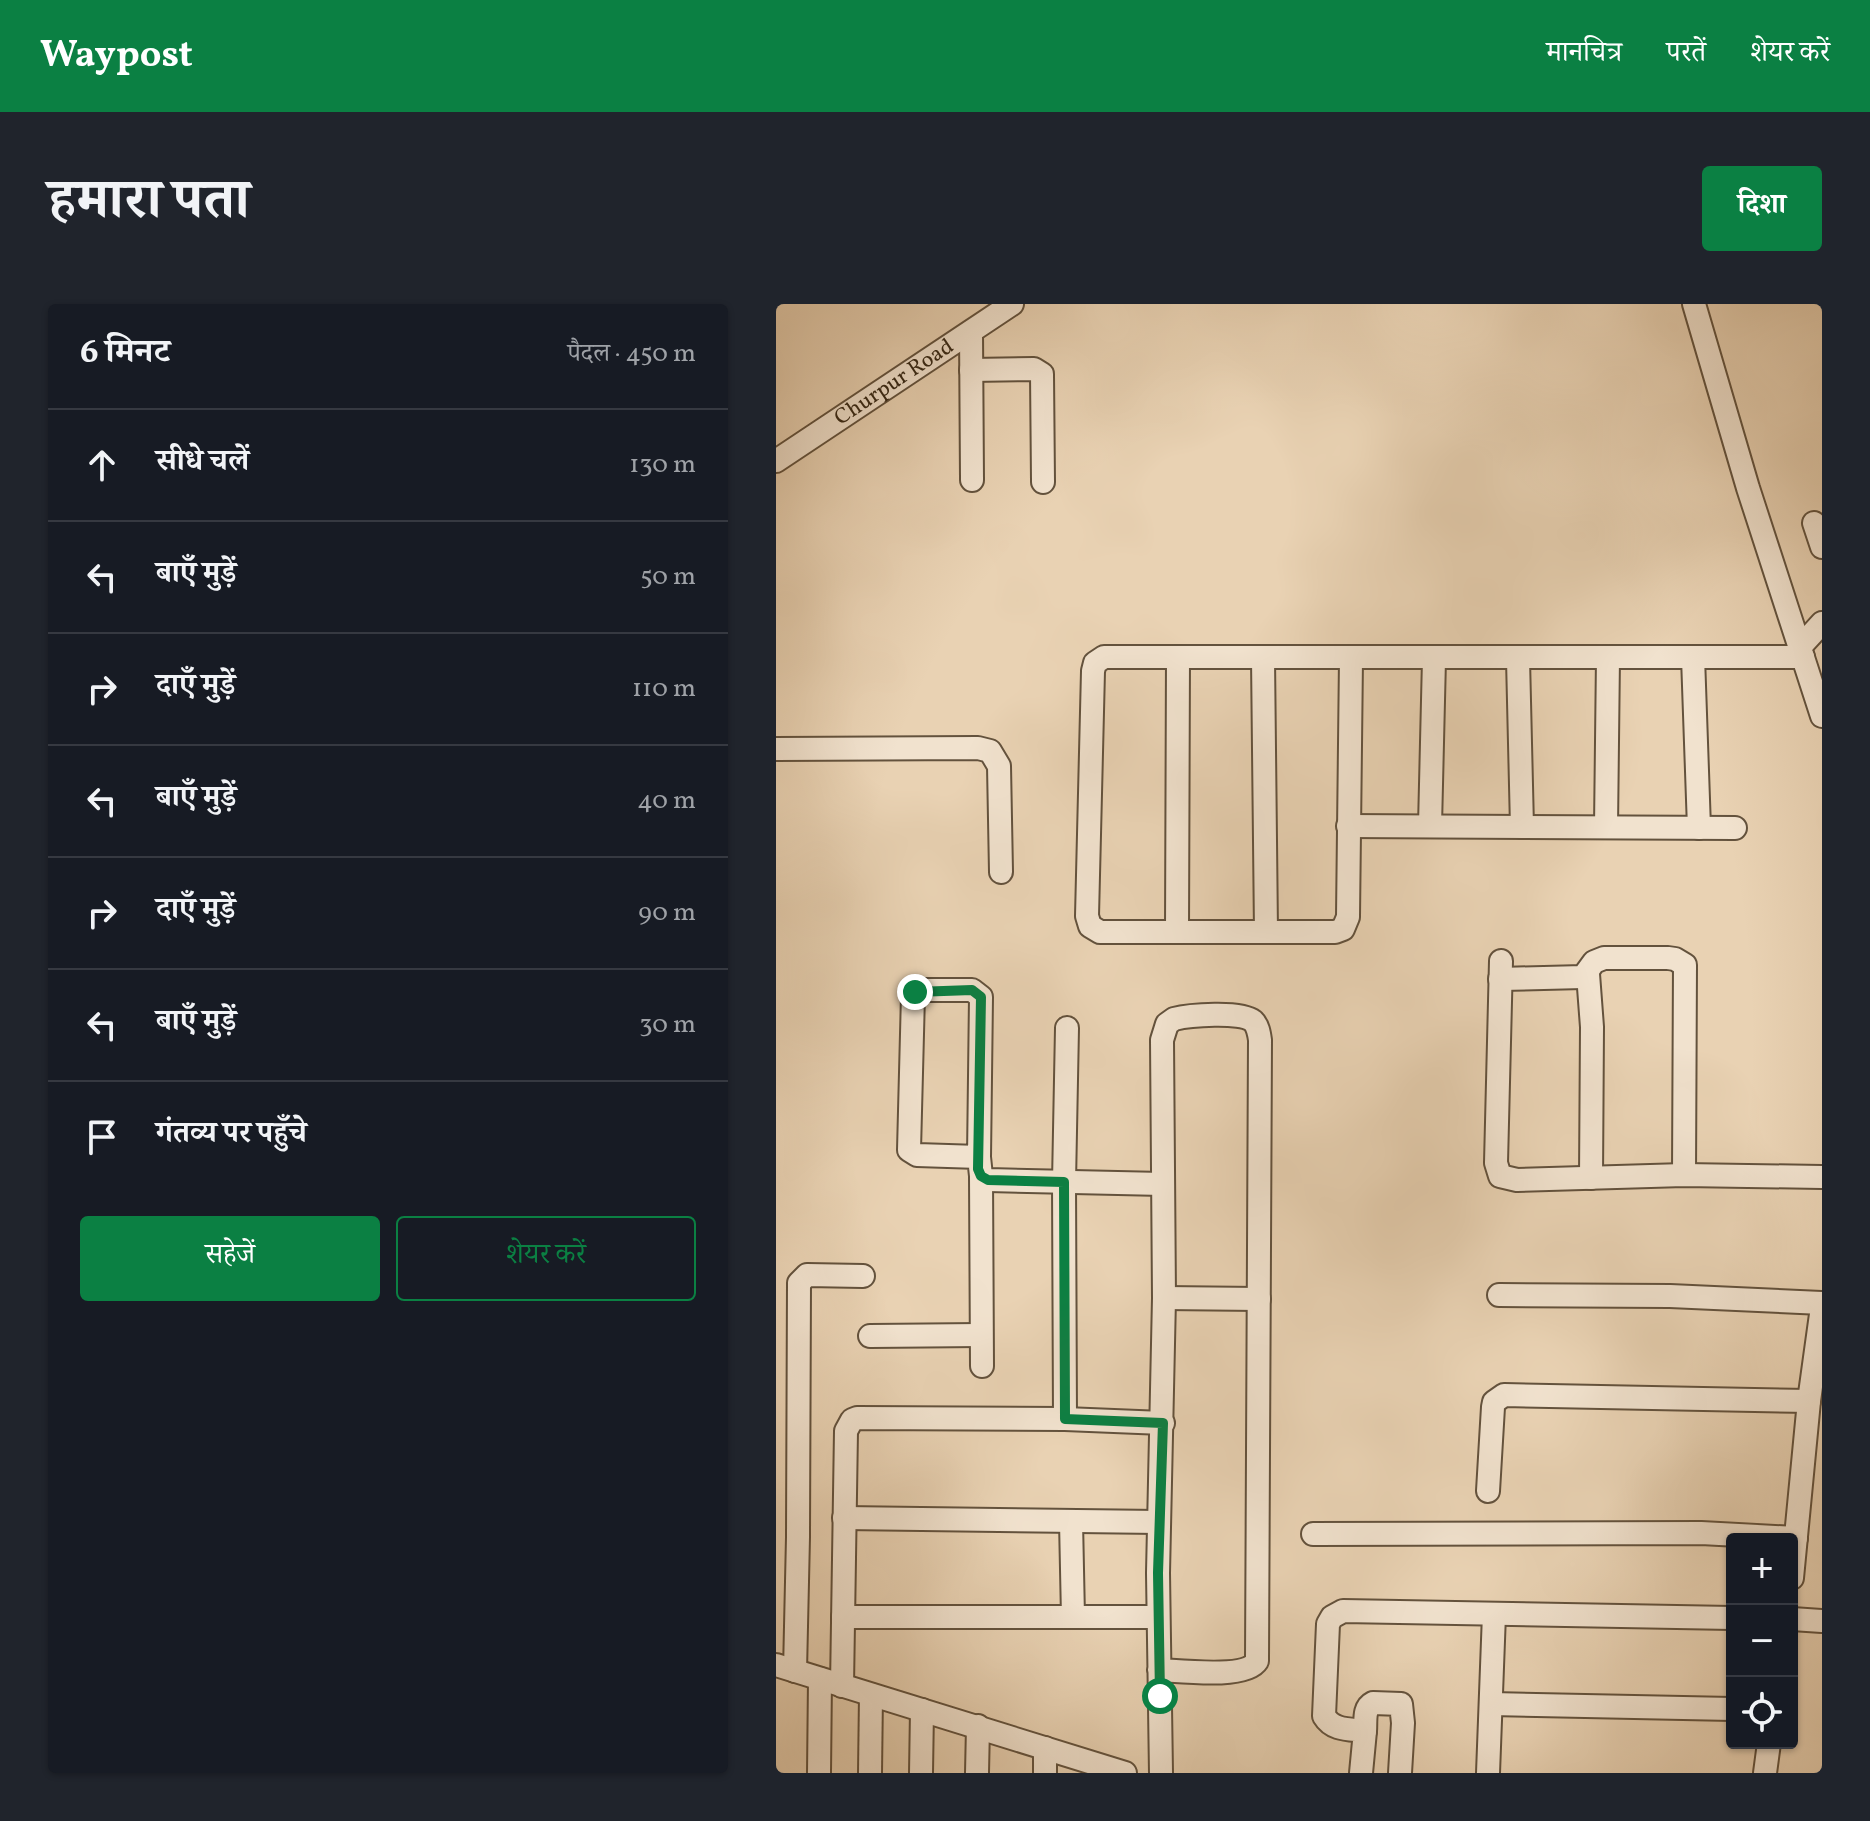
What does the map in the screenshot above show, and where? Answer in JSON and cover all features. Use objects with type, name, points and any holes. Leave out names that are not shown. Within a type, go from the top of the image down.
[{"type":"street","name":"Churpur Road","points":[[776,461],[1012,304]]},
{"type":"street","points":[[1694,304],[1748,488],[1822,716]]},
{"type":"street","points":[[971,332],[972,480]]},
{"type":"street","points":[[971,370],[1034,369],[1042,374],[1043,482]]},
{"type":"street","points":[[1814,523],[1822,547]]},
{"type":"street","points":[[1801,652],[1822,623]]},
{"type":"street","points":[[1351,659],[1348,917],[1343,929],[1335,932],[1100,932],[1090,926],[1087,916],[1095,663],[1098,659],[1112,656],[1518,659],[1801,652]]},
{"type":"street","points":[[1177,932],[1178,657]]},
{"type":"street","points":[[1606,827],[1608,657]]},
{"type":"street","points":[[1693,657],[1699,828]]},
{"type":"street","points":[[1263,658],[1266,932]]},
{"type":"street","points":[[1430,826],[1434,659]]},
{"type":"street","points":[[1518,659],[1522,827]]},
{"type":"street","points":[[776,749],[978,748],[990,751],[999,766],[1001,872]]},
{"type":"street","points":[[1348,826],[1735,828]]},
{"type":"street","points":[[1591,1178],[1592,1027],[1588,974],[1592,964],[1604,958],[1668,958],[1685,965],[1684,1175]]},
{"type":"street","points":[[1588,974],[1580,978],[1501,970],[1500,1176],[1507,1180],[1684,1175],[1822,1177]]},
{"type":"street","points":[[980,1166],[917,1155],[909,1150],[913,995],[918,990],[972,990],[981,997],[982,1366]]},
{"type":"street","points":[[1159,1670],[1235,1672],[1249,1669],[1257,1661],[1260,1040],[1259,1029],[1253,1021],[1235,1015],[1181,1017],[1167,1024],[1162,1040],[1164,1298],[1158,1617],[1159,1670],[1161,1773]]},
{"type":"street","points":[[1065,1419],[1067,1028]]},
{"type":"street","points":[[980,1166],[988,1180],[1163,1184]]},
{"type":"street","points":[[863,1276],[807,1275],[799,1283],[798,1537],[785,1668],[1125,1773]]},
{"type":"street","points":[[1499,1295],[1670,1296],[1822,1305],[1796,1533]]},
{"type":"street","points":[[1164,1298],[1259,1299]]},
{"type":"street","points":[[870,1336],[981,1335]]},
{"type":"street","points":[[1488,1491],[1493,1407],[1494,1402],[1504,1395],[1809,1401]]},
{"type":"street","points":[[842,1686],[848,1425],[857,1418],[1163,1423]]},
{"type":"street","points":[[844,1518],[1159,1522]]},
{"type":"street","points":[[1071,1521],[1073,1617]]},
{"type":"street","points":[[1313,1534],[1726,1534]]},
{"type":"street","points":[[1365,1731],[1339,1728],[1329,1724],[1324,1716],[1328,1624],[1332,1617],[1343,1611],[1726,1618]]},
{"type":"street","points":[[1488,1773],[1494,1614]]},
{"type":"street","points":[[843,1617],[1158,1617]]},
{"type":"street","points":[[1798,1619],[1822,1621]]},
{"type":"street","points":[[819,1773],[820,1679]]},
{"type":"street","points":[[870,1773],[871,1695]]},
{"type":"street","points":[[1401,1704],[1400,1765],[1362,1764],[1365,1731],[1369,1705],[1401,1704]]},
{"type":"street","points":[[1491,1704],[1726,1709]]},
{"type":"street","points":[[921,1773],[922,1710]]},
{"type":"street","points":[[977,1773],[978,1726]]},
{"type":"street","points":[[1045,1748],[1045,1773]]},
{"type":"street","points":[[1765,1773],[1768,1749]]},
{"type":"route","points":[[915,992],[972,990],[981,997],[978,1169],[981,1176],[988,1180],[1064,1182],[1065,1419],[1163,1423],[1158,1573],[1160,1696]]}]
